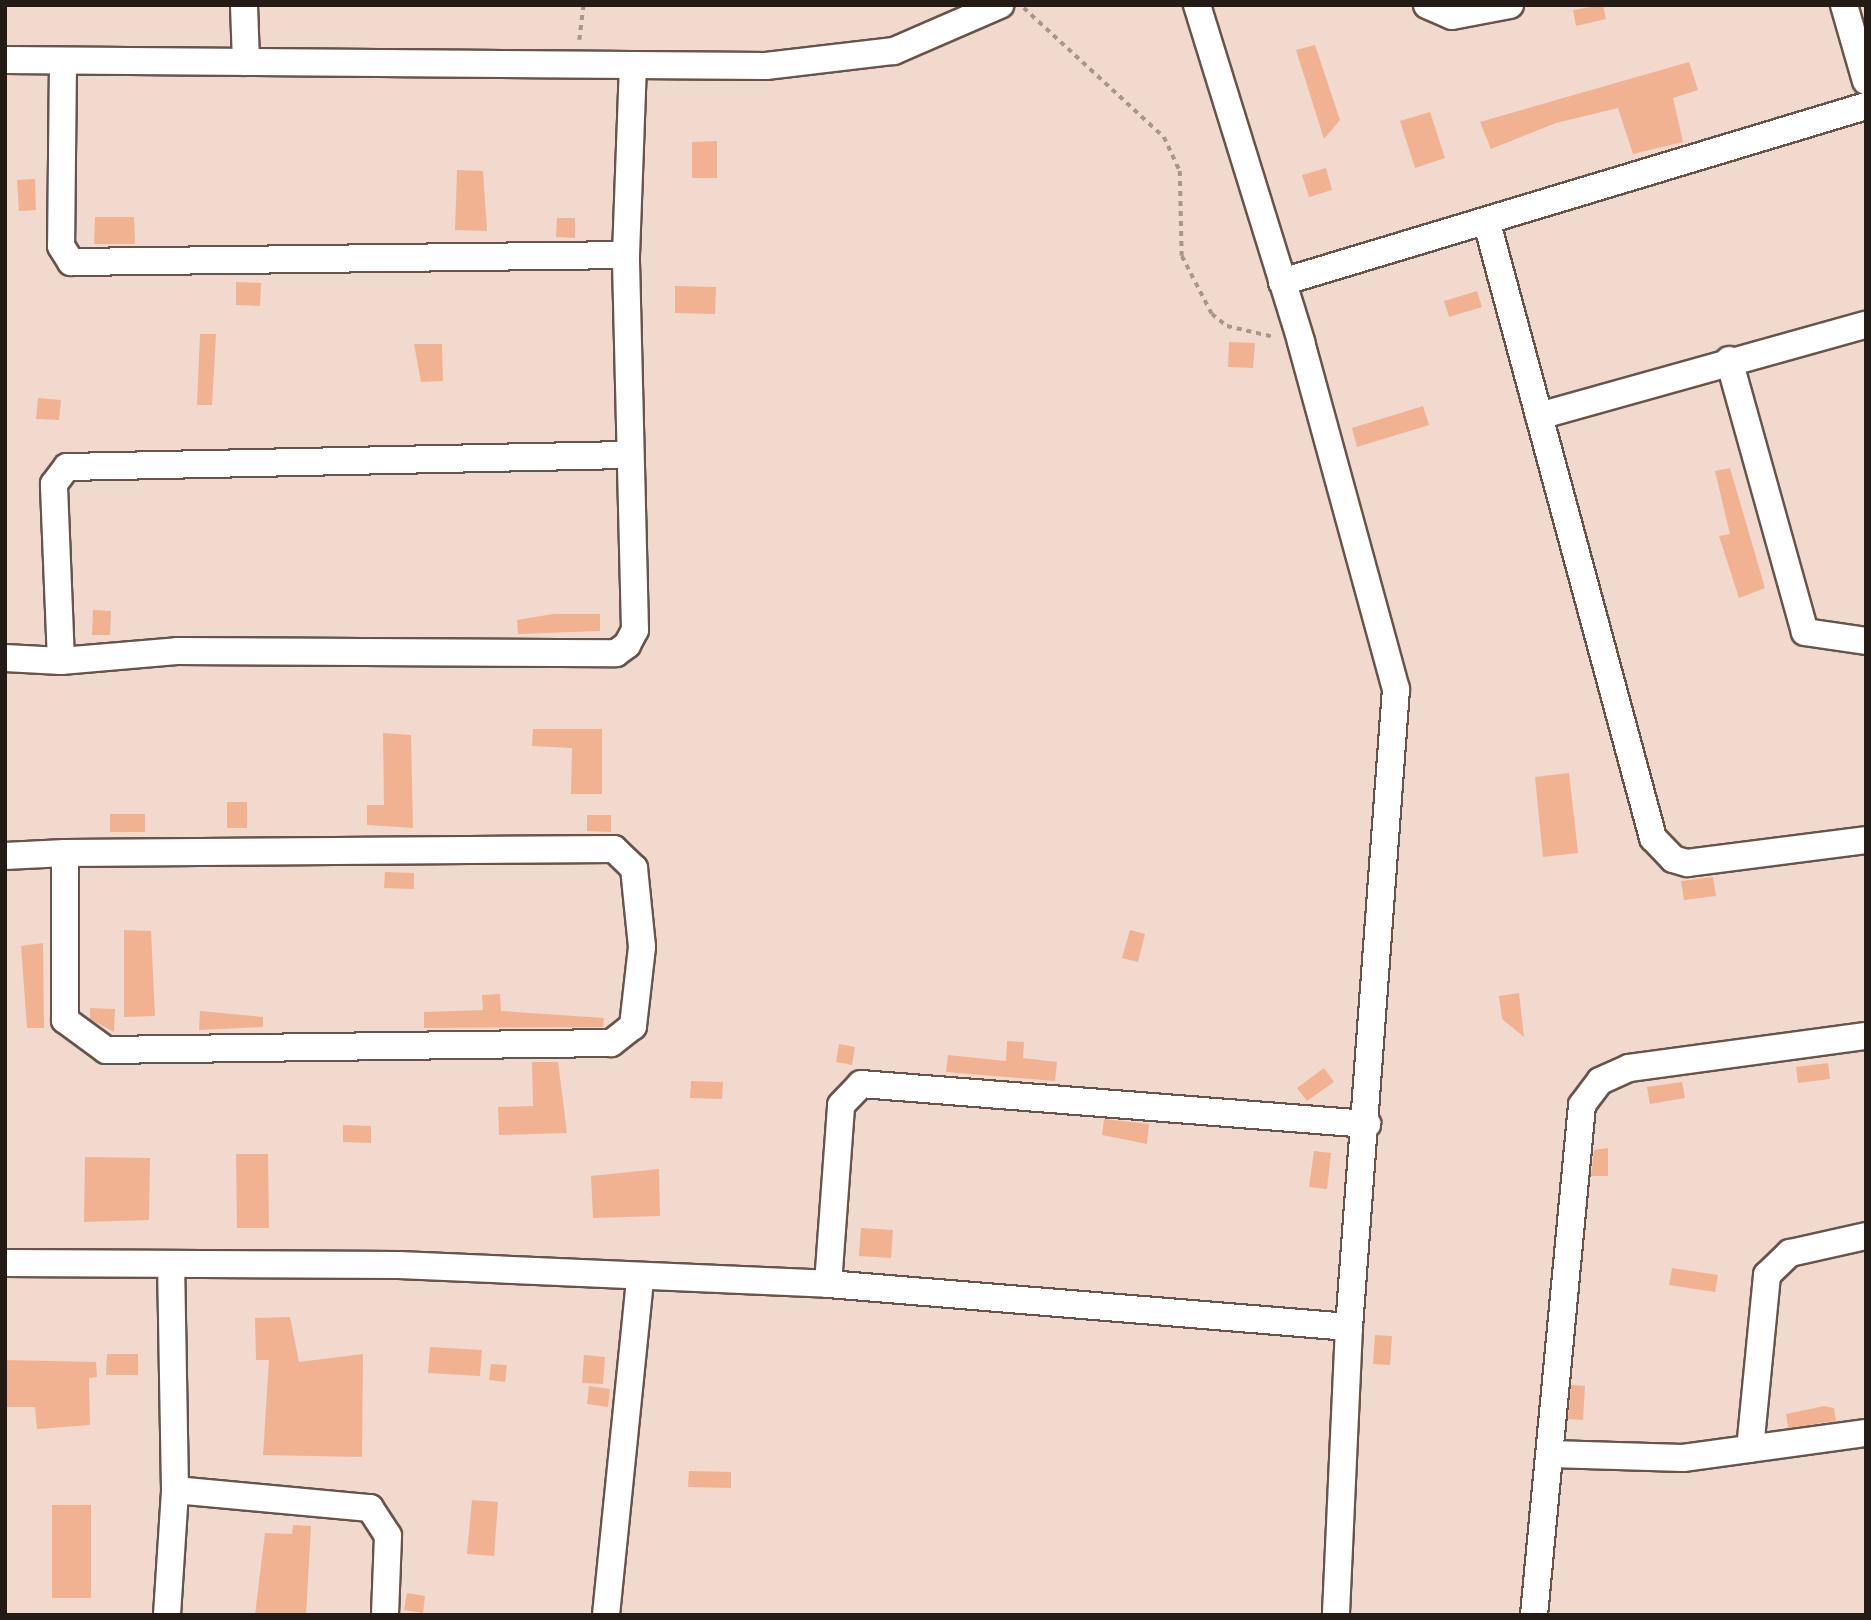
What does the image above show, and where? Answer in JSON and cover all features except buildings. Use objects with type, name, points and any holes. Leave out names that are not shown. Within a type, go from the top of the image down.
[{"type":"street","points":[[244,5],[246,62]]},
{"type":"street","points":[[5,60],[766,66],[894,51],[1000,5]]},
{"type":"street","points":[[1198,5],[1301,342],[1395,689],[1367,1125],[1349,1326],[1336,1615]]},
{"type":"street","points":[[1427,5],[1452,16],[1510,5]]},
{"type":"street","points":[[1844,5],[1866,81]]},
{"type":"street","points":[[63,62],[61,246],[71,262],[625,255]]},
{"type":"street","points":[[5,658],[61,661],[177,651],[616,653],[635,630],[626,455],[625,255],[633,65]]},
{"type":"street","points":[[1282,282],[1487,223],[1866,106]]},
{"type":"street","points":[[1487,223],[1661,850],[1687,863],[1866,840]]},
{"type":"street","points":[[1539,416],[1729,360],[1866,325]]},
{"type":"street","points":[[1729,360],[1805,632],[1866,641]]},
{"type":"street","points":[[61,661],[54,484],[66,467],[626,455]]},
{"type":"street","points":[[5,856],[65,853],[614,849],[634,868],[642,947],[633,1026],[611,1043],[106,1050],[65,1020],[65,853]]},
{"type":"street","points":[[1534,1615],[1582,1105],[1590,1093],[1629,1069],[1866,1036]]},
{"type":"street","points":[[828,1284],[841,1105],[861,1084],[1367,1125]]},
{"type":"street","points":[[1750,1449],[1767,1275],[1790,1253],[1866,1236]]},
{"type":"street","points":[[5,1263],[398,1265],[640,1278],[828,1284],[1349,1326]]},
{"type":"street","points":[[167,1615],[175,1490],[171,1264]]},
{"type":"street","points":[[606,1615],[640,1278]]},
{"type":"street","points":[[1551,1454],[1656,1460],[1866,1433]]},
{"type":"street","points":[[175,1490],[370,1508],[388,1536],[385,1615]]},
{"type":"path","points":[[576,63],[583,5]]},
{"type":"path","points":[[1020,5],[1164,137],[1180,171],[1182,256],[1212,314],[1236,328],[1301,342]]}]
